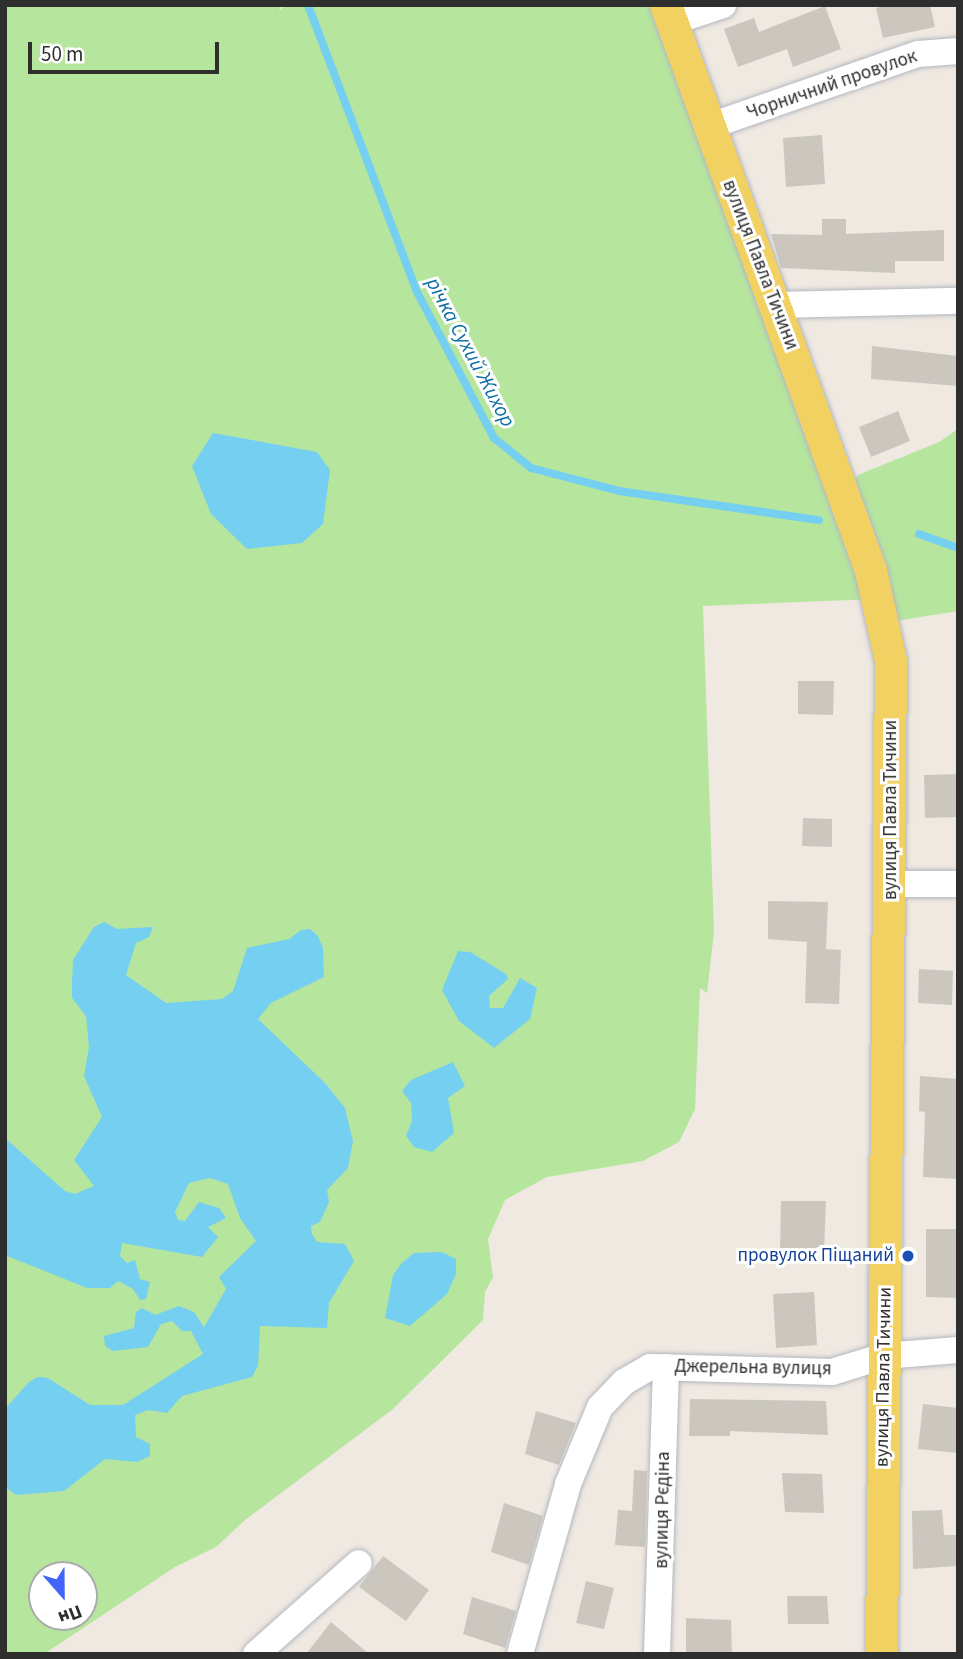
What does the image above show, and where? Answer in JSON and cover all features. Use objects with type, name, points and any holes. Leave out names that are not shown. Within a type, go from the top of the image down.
[{"type":"main road","name":"вулиця Павла Тичини","points":[[669,14],[707,128],[777,304],[871,571],[891,661],[882,1654]]},
{"type":"street","points":[[669,14],[723,5]]},
{"type":"street","name":"Чорничний провулок","points":[[707,128],[918,54],[958,51]]},
{"type":"street","points":[[777,304],[958,301]]},
{"type":"street","points":[[891,884],[958,884]]},
{"type":"street","name":"Джерельна вулиця","points":[[520,1654],[568,1484],[600,1407],[624,1382],[650,1367],[832,1372],[884,1356],[958,1350]]},
{"type":"street","name":"вулиця Рєдіна","points":[[657,1654],[666,1367]]},
{"type":"street","points":[[256,1654],[359,1563]]},
{"type":"green space","points":[[5,5],[281,5],[279,11],[285,5],[667,5],[849,486],[858,475],[939,442],[958,429],[958,611],[883,623],[875,599],[703,606],[714,932],[707,993],[700,988],[695,1109],[679,1142],[643,1161],[547,1177],[505,1200],[488,1239],[493,1277],[485,1292],[483,1320],[393,1409],[245,1520],[216,1547],[175,1567],[98,1618],[98,1561],[28,1561],[28,1631],[79,1631],[44,1654],[5,1654]]},
{"type":"water","points":[[213,433],[317,452],[330,470],[323,524],[302,543],[247,549],[211,514],[192,466]]},
{"type":"water","points":[[104,922],[117,929],[153,927],[149,937],[136,943],[126,975],[166,1003],[222,999],[233,991],[247,948],[289,939],[301,930],[310,929],[318,936],[323,948],[324,977],[271,1003],[258,1019],[325,1083],[345,1108],[353,1141],[348,1168],[327,1190],[329,1202],[320,1222],[311,1226],[317,1242],[345,1244],[354,1261],[329,1303],[327,1328],[260,1326],[258,1366],[252,1377],[182,1396],[167,1413],[148,1410],[135,1415],[136,1437],[150,1444],[150,1456],[137,1462],[105,1459],[64,1491],[16,1495],[5,1487],[5,1409],[28,1383],[37,1377],[48,1378],[90,1405],[123,1405],[203,1354],[191,1331],[182,1331],[172,1321],[161,1324],[148,1347],[113,1351],[105,1346],[104,1336],[134,1328],[136,1312],[142,1308],[155,1315],[179,1306],[194,1312],[204,1327],[226,1289],[219,1277],[256,1241],[240,1218],[228,1184],[210,1178],[189,1183],[175,1212],[178,1220],[185,1221],[199,1202],[219,1208],[226,1218],[208,1227],[218,1237],[202,1257],[122,1243],[120,1256],[127,1263],[135,1260],[140,1279],[150,1282],[146,1299],[140,1300],[133,1289],[118,1281],[110,1288],[87,1288],[5,1255],[5,1138],[65,1191],[75,1194],[94,1186],[74,1160],[102,1117],[84,1076],[89,1047],[86,1016],[72,998],[72,983],[73,960],[94,927]]},
{"type":"water","points":[[458,951],[470,952],[506,974],[508,979],[489,996],[490,1008],[503,1008],[520,978],[537,988],[530,1019],[494,1048],[459,1021],[442,990]]},
{"type":"water","points":[[453,1062],[465,1086],[448,1098],[454,1133],[432,1152],[414,1147],[406,1136],[412,1121],[411,1103],[402,1091],[411,1080]]},
{"type":"water","points":[[442,1252],[456,1259],[456,1274],[447,1294],[410,1326],[385,1318],[393,1275],[402,1263],[414,1253]]},
{"type":"building","points":[[887,5],[930,5],[935,27],[883,38],[876,8]]},
{"type":"building","points":[[825,6],[841,49],[793,67],[787,49],[738,67],[724,29],[754,18],[759,32]]},
{"type":"building","points":[[822,135],[825,184],[786,187],[783,138]]},
{"type":"building","points":[[822,219],[846,219],[846,234],[944,230],[944,261],[895,261],[895,273],[781,268],[771,234],[822,235]]},
{"type":"building","points":[[872,346],[958,356],[958,386],[871,379]]},
{"type":"building","points":[[898,411],[910,441],[871,457],[859,427]]},
{"type":"building","points":[[798,681],[834,681],[833,715],[798,714]]},
{"type":"building","points":[[958,774],[958,817],[925,818],[924,775]]},
{"type":"building","points":[[803,818],[832,819],[832,847],[802,846]]},
{"type":"building","points":[[768,901],[828,902],[826,949],[841,950],[839,1004],[805,1003],[807,942],[768,939]]},
{"type":"building","points":[[919,969],[953,971],[952,1005],[918,1003]]},
{"type":"building","points":[[920,1076],[958,1079],[958,1179],[923,1177],[925,1112],[919,1111]]},
{"type":"building","points":[[781,1201],[826,1201],[824,1250],[780,1250]]},
{"type":"building","points":[[926,1229],[958,1229],[958,1298],[926,1297]]},
{"type":"building","points":[[814,1292],[817,1345],[776,1348],[773,1294]]},
{"type":"building","points":[[690,1399],[826,1401],[828,1435],[730,1431],[730,1436],[689,1436]]},
{"type":"building","points":[[923,1404],[958,1408],[958,1453],[918,1449]]},
{"type":"building","points":[[536,1411],[576,1423],[559,1465],[525,1454]]},
{"type":"building","points":[[634,1470],[647,1471],[645,1547],[615,1545],[618,1510],[632,1511]]},
{"type":"building","points":[[782,1473],[822,1474],[824,1513],[785,1512]]},
{"type":"building","points":[[504,1503],[543,1516],[529,1565],[491,1552]]},
{"type":"building","points":[[942,1510],[944,1535],[958,1535],[958,1566],[913,1569],[912,1511]]},
{"type":"building","points":[[383,1556],[429,1590],[406,1621],[359,1587]]},
{"type":"building","points":[[586,1581],[614,1588],[604,1629],[576,1623]]},
{"type":"building","points":[[787,1596],[827,1596],[829,1624],[788,1624]]},
{"type":"building","points":[[472,1597],[516,1611],[505,1648],[463,1634]]},
{"type":"building","points":[[686,1618],[731,1620],[732,1654],[686,1654]]},
{"type":"building","points":[[331,1622],[369,1654],[306,1654]]},
{"type":"waterway","name":"річка Сухий Жихор","points":[[308,5],[418,294],[494,438],[531,468],[619,491],[819,520]]},
{"type":"waterway","name":"річка Сухий Жихор","points":[[919,534],[958,548]]},
{"type":"place","name":"провулок Піщаний","points":[[908,1256]]}]
